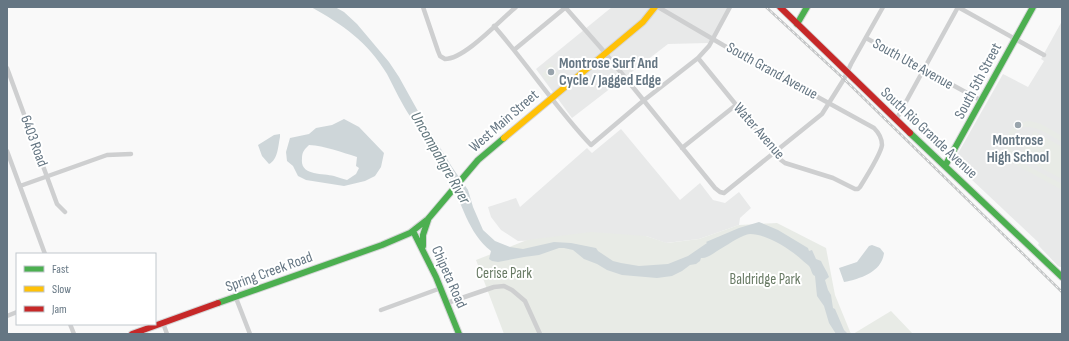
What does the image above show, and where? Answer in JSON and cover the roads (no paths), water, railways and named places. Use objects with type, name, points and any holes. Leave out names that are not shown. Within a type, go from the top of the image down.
[{"type":"street","points":[[423,7],[440,56],[445,59],[453,58],[468,50],[516,7]]},
{"type":"street","points":[[514,50],[566,7],[715,188],[724,193],[822,114],[883,7]]},
{"type":"street","name":"South Grand Avenue","points":[[657,7],[874,128],[881,139],[881,149],[858,189]]},
{"type":"street","name":"West Main Street","points":[[414,231],[428,218],[478,160],[643,22],[657,7]]},
{"type":"street","points":[[494,26],[551,98],[591,145],[643,101],[698,58],[709,46],[730,7]]},
{"type":"street","name":"South Rio Grande Avenue","points":[[780,7],[896,120],[1062,277]]},
{"type":"street","points":[[797,24],[806,7]]},
{"type":"street","points":[[896,120],[958,7],[1044,55]]},
{"type":"street","name":"South 5th Street","points":[[945,166],[1033,7]]},
{"type":"street","name":"South Ute Avenue","points":[[866,38],[982,101]]},
{"type":"street","name":"Water Avenue","points":[[698,58],[785,163],[833,178],[855,189],[858,189]]},
{"type":"street","name":"6403 Road","points":[[7,68],[57,204],[65,212]]},
{"type":"street","points":[[682,148],[736,105]]},
{"type":"street","points":[[8,154],[45,253]]},
{"type":"street","points":[[20,186],[107,155],[131,154]]},
{"type":"street","points":[[426,257],[422,239],[428,218]]},
{"type":"street","name":"Chipeta Road","points":[[414,231],[441,288],[459,334]]},
{"type":"street","name":"Spring Creek Road","points":[[132,334],[393,241],[414,231]]},
{"type":"street","points":[[447,303],[494,287],[504,286],[525,300],[540,334]]},
{"type":"street","points":[[381,310],[441,288]]},
{"type":"street","points":[[236,298],[250,334]]},
{"type":"street","points":[[163,323],[167,334]]},
{"type":"water","name":"Uncompahgre River","points":[[311,7],[335,7],[344,12],[357,24],[389,62],[452,167],[468,190],[473,207],[483,230],[495,241],[510,247],[523,249],[554,242],[571,243],[596,248],[613,261],[621,263],[639,266],[668,264],[688,256],[707,243],[706,242],[739,228],[759,222],[778,230],[808,248],[809,251],[812,250],[816,259],[821,261],[829,277],[825,280],[831,295],[833,308],[835,309],[844,330],[848,334],[836,334],[829,323],[824,306],[817,296],[815,276],[809,266],[785,247],[771,239],[757,235],[747,234],[709,256],[701,258],[696,264],[690,265],[672,276],[657,278],[622,275],[607,270],[584,259],[573,250],[564,248],[559,248],[539,255],[498,262],[492,261],[489,259],[491,251],[483,244],[471,227],[449,178],[405,108],[380,63],[354,35],[344,27]]},
{"type":"water","points":[[344,119],[359,127],[384,153],[381,167],[375,176],[365,181],[344,186],[306,180],[298,176],[293,166],[287,161],[286,152],[290,138],[309,134],[316,128],[332,125]],"holes":[[[309,145],[357,157],[356,166],[359,168],[356,174],[347,180],[308,171],[302,164],[302,155]]]},
{"type":"water","points":[[280,134],[276,156],[269,164],[262,156],[258,145],[274,135]]},
{"type":"water","points":[[872,245],[880,248],[884,253],[879,265],[875,270],[863,277],[844,282],[839,268],[857,262],[869,246]]},
{"type":"railway","points":[[766,7],[844,79],[1062,292]]},
{"type":"place","name":"Montrose Surf And Cycle / Jagged Edge","points":[[551,72]]},
{"type":"place","name":"Montrose High School","points":[[1018,125]]},
{"type":"park label","name":"Cerise Park","points":[[504,273]]},
{"type":"park label","name":"Baldridge Park","points":[[765,279]]}]
